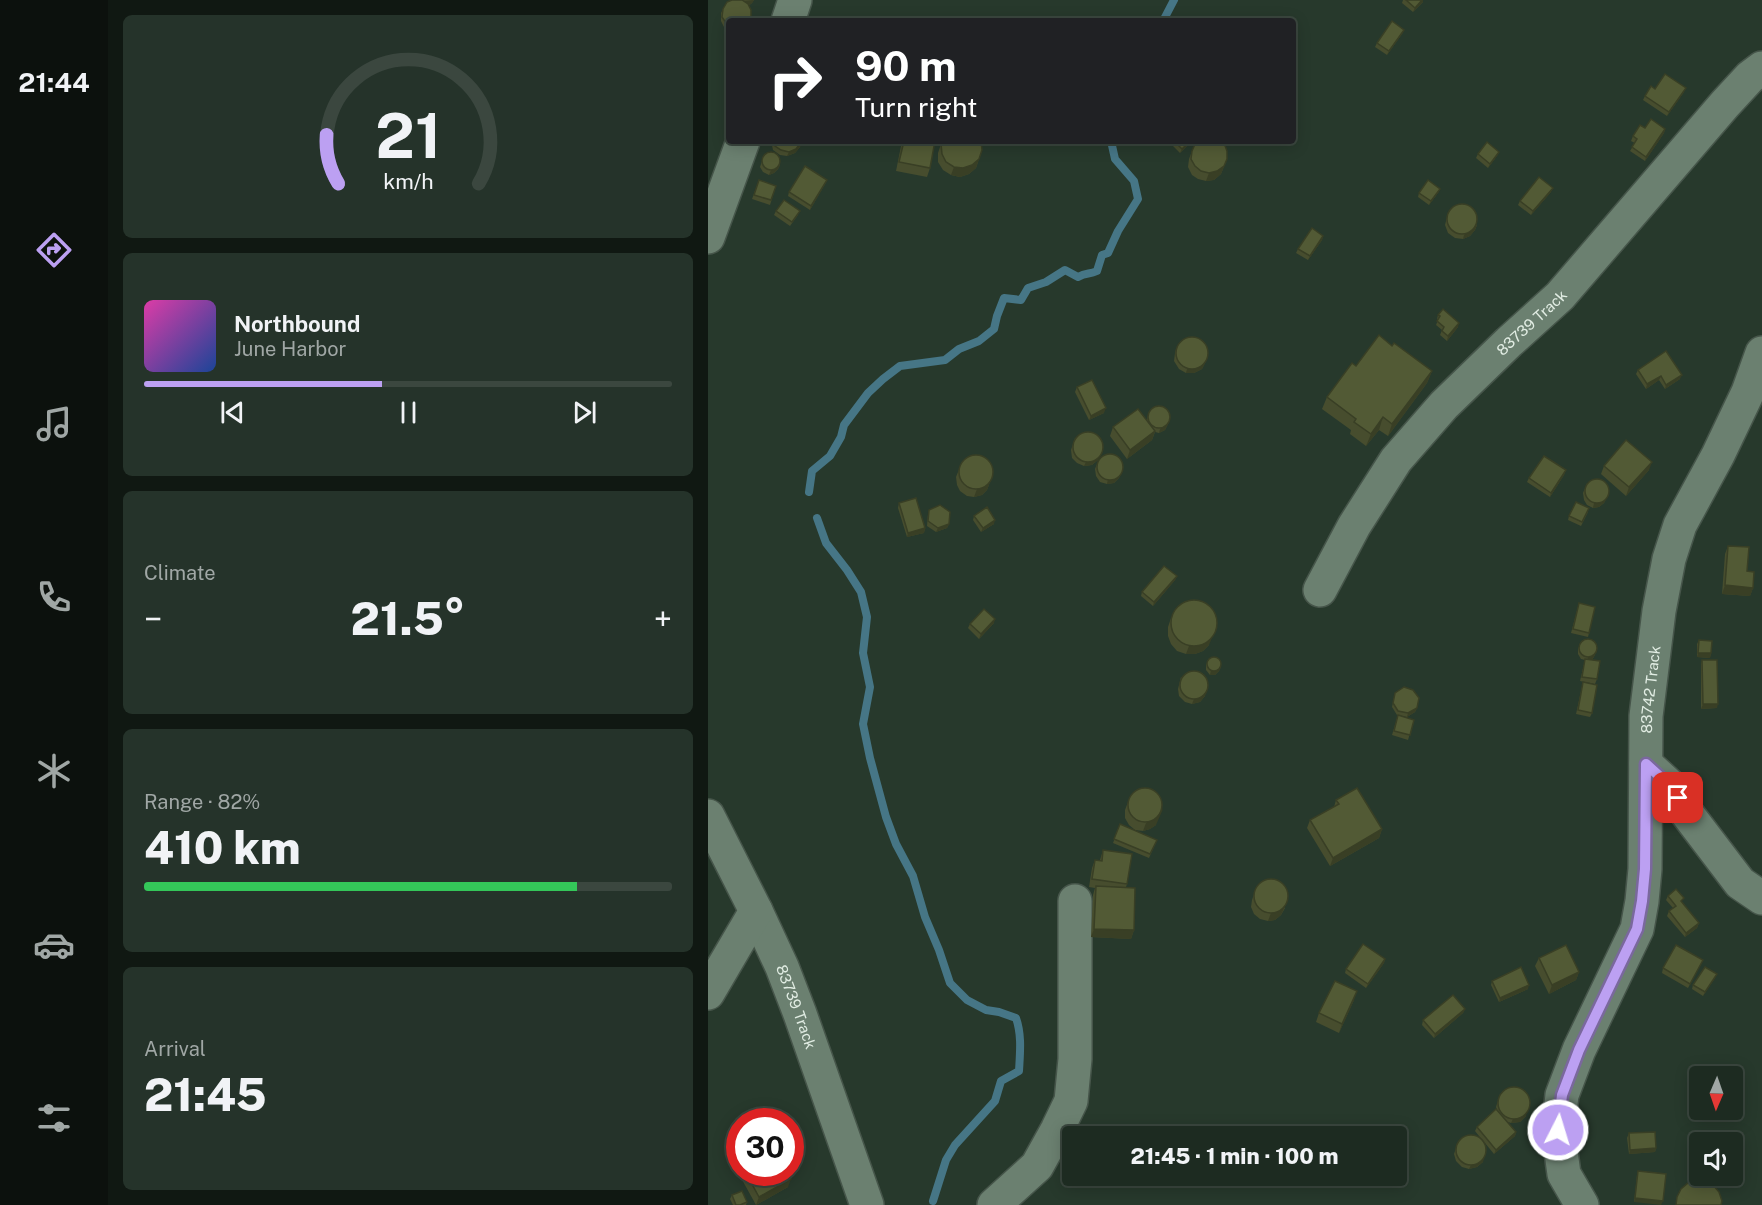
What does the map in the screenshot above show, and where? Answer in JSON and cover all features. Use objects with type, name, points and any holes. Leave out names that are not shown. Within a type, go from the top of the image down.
[{"type":"street","points":[[789,18],[795,0]]},
{"type":"street","name":"83739 Track","points":[[1320,590],[1354,526],[1396,460],[1444,405],[1560,296],[1725,104],[1750,77],[1762,68]]},
{"type":"street","points":[[708,237],[742,144]]},
{"type":"street","name":"83742 Track","points":[[1582,1205],[1564,1174],[1558,1130],[1562,1095],[1579,1050],[1637,929],[1645,869],[1646,716],[1659,611],[1669,559],[1680,525],[1718,455],[1748,392],[1762,353]]},
{"type":"street","points":[[1646,764],[1669,785],[1686,812],[1740,883],[1762,898]]},
{"type":"street","name":"83739 Track","points":[[708,816],[782,967],[867,1205]]},
{"type":"street","points":[[994,1205],[1037,1166],[1071,1101],[1075,1059],[1075,901]]},
{"type":"street","points":[[708,993],[756,911]]},
{"type":"building","points":[[742,0],[748,4],[751,18],[726,18],[726,23],[722,17],[727,2]]},
{"type":"building","points":[[1406,0],[1422,0],[1415,8]]},
{"type":"building","points":[[1392,21],[1404,30],[1389,51],[1377,43]]},
{"type":"building","points":[[1665,74],[1686,88],[1669,112],[1645,96],[1651,86],[1655,89]]},
{"type":"building","points":[[1651,119],[1665,129],[1646,157],[1632,147],[1637,139],[1633,136],[1640,125],[1645,128]]},
{"type":"building","points":[[1487,142],[1499,152],[1490,164],[1478,154]]},
{"type":"building","points":[[774,144],[800,144],[789,152]]},
{"type":"building","points":[[903,144],[934,144],[930,168],[899,162]]},
{"type":"building","points":[[941,144],[981,144],[979,159],[963,168],[954,167],[946,162]]},
{"type":"building","points":[[1177,144],[1187,144],[1182,149]]},
{"type":"building","points":[[1195,144],[1224,144],[1227,159],[1224,166],[1209,173],[1195,166],[1191,159]]},
{"type":"building","points":[[771,152],[777,155],[780,161],[777,167],[771,170],[765,167],[762,161],[765,155]]},
{"type":"building","points":[[805,166],[827,180],[811,206],[789,192]]},
{"type":"building","points":[[1539,177],[1553,188],[1533,211],[1520,201]]},
{"type":"building","points":[[759,180],[776,186],[771,200],[754,195]]},
{"type":"building","points":[[1428,180],[1440,189],[1431,201],[1419,193]]},
{"type":"building","points":[[784,200],[800,211],[792,222],[776,211]]},
{"type":"building","points":[[1462,204],[1473,208],[1477,219],[1473,230],[1462,234],[1451,230],[1447,219],[1451,208]]},
{"type":"building","points":[[1312,228],[1323,236],[1310,256],[1298,249]]},
{"type":"building","points":[[1443,309],[1459,323],[1448,336],[1442,331],[1444,327],[1437,321]]},
{"type":"building","points":[[1379,335],[1392,346],[1394,343],[1432,371],[1392,424],[1383,417],[1371,434],[1354,422],[1356,419],[1327,397],[1352,363],[1356,366]]},
{"type":"building","points":[[1192,337],[1203,342],[1208,353],[1203,364],[1192,369],[1181,364],[1176,353],[1181,342]]},
{"type":"building","points":[[1666,351],[1682,375],[1666,385],[1661,376],[1647,384],[1638,370]]},
{"type":"building","points":[[1092,380],[1106,408],[1091,416],[1077,387]]},
{"type":"building","points":[[1159,406],[1167,409],[1170,417],[1167,425],[1159,428],[1151,425],[1148,417],[1151,409]]},
{"type":"building","points":[[1138,409],[1155,431],[1130,450],[1113,427]]},
{"type":"building","points":[[1088,432],[1094,433],[1102,441],[1102,453],[1094,461],[1088,462],[1082,461],[1074,453],[1073,447],[1074,441],[1082,433]]},
{"type":"building","points":[[1626,440],[1652,462],[1629,487],[1604,466]]},
{"type":"building","points":[[1110,454],[1119,458],[1123,467],[1119,476],[1110,480],[1101,476],[1097,467],[1101,458]]},
{"type":"building","points":[[976,455],[988,460],[993,472],[988,484],[976,489],[964,484],[959,472],[964,460]]},
{"type":"building","points":[[1544,456],[1566,470],[1551,493],[1529,478]]},
{"type":"building","points":[[1597,479],[1606,482],[1609,491],[1606,500],[1597,503],[1588,500],[1585,491],[1588,482]]},
{"type":"building","points":[[916,498],[925,528],[908,533],[899,503]]},
{"type":"building","points":[[1576,502],[1589,508],[1582,522],[1569,516]]},
{"type":"building","points":[[940,505],[950,512],[949,524],[938,528],[928,521],[929,510]]},
{"type":"building","points":[[987,507],[995,520],[983,528],[974,516]]},
{"type":"building","points":[[1728,546],[1749,547],[1747,571],[1754,572],[1753,588],[1725,585]]},
{"type":"building","points":[[1164,566],[1177,576],[1154,602],[1142,592]]},
{"type":"building","points":[[1194,600],[1210,607],[1217,623],[1210,639],[1194,646],[1178,639],[1171,623],[1178,607]]},
{"type":"building","points":[[1579,603],[1595,607],[1589,633],[1573,629]]},
{"type":"building","points":[[984,609],[995,619],[981,634],[970,624]]},
{"type":"building","points":[[1588,639],[1594,642],[1597,648],[1594,654],[1588,657],[1582,654],[1579,648],[1582,642]]},
{"type":"building","points":[[1699,640],[1712,641],[1711,653],[1698,653]]},
{"type":"building","points":[[1214,657],[1219,659],[1221,664],[1219,669],[1214,671],[1209,669],[1207,664],[1209,659]]},
{"type":"building","points":[[1585,659],[1600,661],[1597,679],[1582,677]]},
{"type":"building","points":[[1702,660],[1717,660],[1718,704],[1703,704]]},
{"type":"building","points":[[1194,671],[1204,675],[1208,685],[1204,695],[1194,699],[1184,695],[1180,685],[1184,675]]},
{"type":"building","points":[[1583,682],[1597,685],[1592,713],[1578,710]]},
{"type":"building","points":[[1404,687],[1413,690],[1419,698],[1417,708],[1408,713],[1398,711],[1393,703],[1395,693]]},
{"type":"building","points":[[1398,715],[1414,720],[1410,735],[1394,731]]},
{"type":"building","points":[[1145,788],[1157,793],[1162,805],[1157,817],[1145,822],[1133,817],[1128,805],[1133,793]]},
{"type":"building","points":[[1357,788],[1382,829],[1333,858],[1310,820],[1339,804],[1336,800]]},
{"type":"building","points":[[1120,824],[1157,840],[1150,854],[1114,839]]},
{"type":"building","points":[[1103,850],[1132,854],[1127,884],[1092,879],[1095,860],[1102,861]]},
{"type":"building","points":[[1271,879],[1283,884],[1288,896],[1283,908],[1271,913],[1259,908],[1254,896],[1259,884]]},
{"type":"building","points":[[1096,886],[1135,888],[1134,930],[1094,929]]},
{"type":"building","points":[[1676,889],[1684,898],[1681,901],[1699,923],[1686,933],[1669,911],[1676,906],[1668,896]]},
{"type":"building","points":[[1363,944],[1385,959],[1368,984],[1346,969]]},
{"type":"building","points":[[1566,945],[1579,972],[1552,985],[1539,958]]},
{"type":"building","points":[[1676,945],[1703,960],[1690,984],[1663,968]]},
{"type":"building","points":[[1521,967],[1529,985],[1500,998],[1492,981]]},
{"type":"building","points":[[1705,967],[1717,974],[1705,992],[1693,985]]},
{"type":"building","points":[[1335,981],[1357,991],[1342,1024],[1319,1013]]},
{"type":"building","points":[[1453,995],[1465,1009],[1435,1034],[1423,1020]]},
{"type":"building","points":[[1514,1087],[1525,1092],[1530,1103],[1525,1114],[1514,1119],[1503,1114],[1498,1103],[1503,1092]]},
{"type":"building","points":[[1496,1109],[1516,1132],[1496,1150],[1477,1127]]},
{"type":"building","points":[[1655,1132],[1656,1148],[1630,1150],[1629,1133]]},
{"type":"building","points":[[1471,1135],[1482,1139],[1486,1150],[1482,1161],[1471,1165],[1460,1161],[1456,1150],[1460,1139]]},
{"type":"building","points":[[1638,1171],[1666,1174],[1663,1201],[1635,1198]]},
{"type":"building","points":[[1688,1183],[1689,1186],[1714,1186],[1719,1192],[1721,1205],[1676,1205],[1681,1189]]},
{"type":"building","points":[[753,1186],[779,1186],[759,1197]]},
{"type":"building","points":[[742,1191],[747,1202],[736,1205],[732,1195]]},
{"type":"waterway","points":[[1165,18],[1174,0]]},
{"type":"waterway","points":[[809,492],[812,471],[830,456],[841,437],[844,425],[868,393],[883,379],[900,366],[945,360],[959,349],[979,341],[994,329],[1004,298],[1021,300],[1028,288],[1046,282],[1065,270],[1078,277],[1097,271],[1102,255],[1108,253],[1118,231],[1138,199],[1134,181],[1115,159],[1112,144]]},
{"type":"waterway","points":[[817,518],[826,543],[861,592],[867,617],[863,653],[870,687],[863,724],[870,758],[886,817],[896,844],[913,876],[925,917],[950,983],[967,1000],[986,1010],[1016,1018],[1019,1031],[1019,1071],[1001,1081],[995,1101],[955,1145],[946,1160],[933,1201]]},
{"type":"route","points":[[1558,1130],[1562,1095],[1579,1050],[1637,929],[1645,869],[1646,764],[1669,785],[1678,798]]}]
